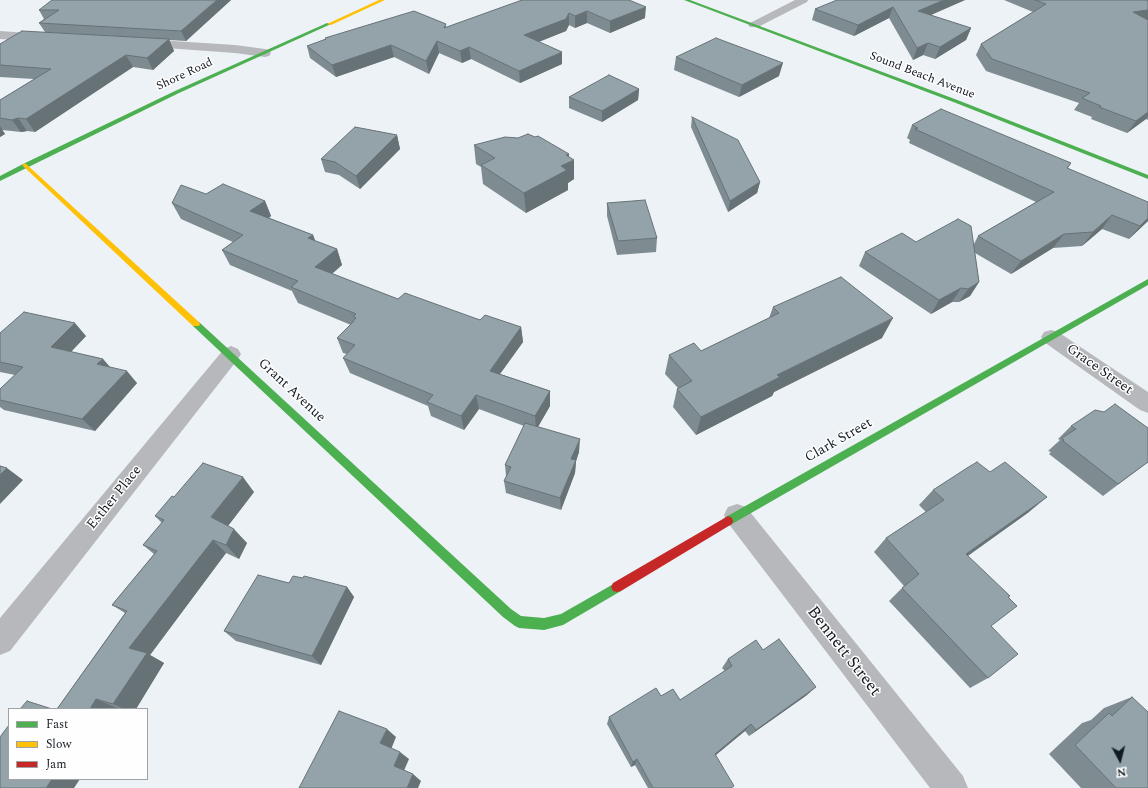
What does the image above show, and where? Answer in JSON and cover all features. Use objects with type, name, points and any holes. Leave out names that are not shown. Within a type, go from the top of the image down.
[{"type":"street","name":"Shore Road","points":[[0,179],[25,165],[177,92],[383,0]]},
{"type":"street","name":"Sound Beach Avenue","points":[[686,0],[958,102],[1148,177]]},
{"type":"street","points":[[754,25],[803,0]]},
{"type":"street","points":[[2,37],[53,38]]},
{"type":"street","points":[[131,43],[234,49],[265,53]]},
{"type":"street","name":"Grant Avenue","points":[[25,165],[231,354],[506,613],[520,622],[544,624]]},
{"type":"street","name":"Clark Street","points":[[544,624],[563,619],[737,515],[1148,282]]},
{"type":"street","name":"Grace Street","points":[[1051,337],[1148,404]]},
{"type":"street","name":"Esther Place","points":[[0,641],[231,354]]},
{"type":"street","name":"Bennett Street","points":[[737,515],[951,788]]},
{"type":"building","points":[[52,0],[217,0],[181,31],[39,23],[59,10],[39,10]]},
{"type":"building","points":[[522,0],[629,0],[646,7],[610,21],[587,11],[575,16],[569,13],[566,19],[524,35],[562,52],[519,71],[469,47],[460,51],[437,41],[426,61],[391,45],[332,65],[307,46],[326,39],[325,38],[414,11],[446,24],[444,28]]},
{"type":"building","points":[[837,0],[944,0],[918,11],[971,28],[940,47],[928,43],[917,48],[893,7],[858,25],[815,9]]},
{"type":"building","points":[[1035,0],[1148,1],[1148,10],[1133,12],[1148,20],[1148,112],[1136,121],[1099,107],[1101,106],[1082,98],[1090,93],[992,59],[981,44],[1046,4]]},
{"type":"building","points":[[22,31],[169,39],[147,58],[126,55],[26,119],[18,118],[12,120],[0,118],[0,100],[51,69],[0,65],[0,44]]},
{"type":"building","points":[[716,38],[783,63],[742,85],[676,57]]},
{"type":"building","points":[[609,75],[639,89],[602,111],[569,97]]},
{"type":"building","points":[[941,109],[1071,163],[1067,168],[1148,202],[1148,218],[1140,226],[1112,215],[1093,232],[1064,234],[1021,261],[978,236],[1054,192],[915,129],[918,128],[912,125]]},
{"type":"building","points":[[692,117],[738,140],[760,182],[730,201]]},
{"type":"building","points":[[355,127],[397,135],[356,176],[335,162],[321,159]]},
{"type":"building","points":[[528,134],[535,137],[538,136],[569,154],[566,155],[574,160],[561,166],[567,170],[524,193],[481,165],[495,158],[474,145],[505,137],[518,138]]},
{"type":"building","points":[[223,184],[265,201],[250,211],[313,235],[308,238],[337,249],[315,267],[398,299],[405,293],[480,320],[485,315],[521,327],[490,371],[550,391],[535,416],[476,395],[461,416],[427,402],[433,395],[343,358],[355,345],[337,338],[354,321],[356,318],[353,316],[356,314],[291,287],[298,281],[222,250],[243,235],[172,203],[181,185],[206,194]]},
{"type":"building","points":[[645,200],[657,238],[618,241],[607,203]]},
{"type":"building","points":[[958,219],[971,226],[979,282],[968,289],[961,288],[939,300],[865,252],[902,233],[916,242]]},
{"type":"building","points":[[841,277],[893,318],[777,375],[780,377],[701,417],[677,389],[692,381],[669,355],[694,343],[701,351],[779,313],[773,307]]},
{"type":"building","points":[[24,312],[75,323],[51,347],[103,359],[97,364],[127,371],[82,419],[0,400],[0,389],[23,367],[0,362],[0,333]]},
{"type":"building","points":[[1115,404],[1148,428],[1148,462],[1118,484],[1063,441],[1064,440],[1062,438],[1076,429],[1071,426],[1095,410],[1104,412]]},
{"type":"building","points":[[525,423],[580,439],[571,459],[576,460],[560,498],[504,481],[511,467],[505,465]]},
{"type":"building","points":[[977,462],[990,472],[1005,462],[1047,497],[966,554],[1010,596],[1008,597],[1017,606],[991,626],[1018,654],[988,678],[902,588],[919,574],[886,538],[944,500],[933,490]]},
{"type":"building","points":[[203,463],[243,477],[211,517],[234,529],[226,545],[213,540],[129,648],[147,653],[113,704],[96,699],[91,708],[58,708],[127,611],[112,605],[157,551],[143,545],[164,520],[155,516],[172,496],[174,497]]},
{"type":"building","points":[[0,466],[7,468],[0,475]]},
{"type":"building","points":[[258,575],[289,583],[293,576],[303,578],[304,576],[347,587],[312,656],[224,631]]},
{"type":"building","points":[[779,639],[816,687],[756,730],[751,724],[715,754],[734,786],[731,788],[653,788],[637,759],[633,762],[609,717],[656,688],[661,696],[673,689],[680,700],[732,666],[728,659],[756,640],[763,650]]},
{"type":"building","points":[[1132,697],[1148,712],[1148,788],[1116,788],[1075,745],[1109,713],[1112,716]]},
{"type":"building","points":[[27,701],[49,708],[21,708]]},
{"type":"building","points":[[339,711],[387,729],[380,743],[400,752],[394,766],[413,774],[407,788],[299,788]]},
{"type":"building","points":[[8,726],[8,780],[51,780],[46,788],[0,788],[0,737]]},
{"type":"traffic: fast","points":[[686,0],[958,102],[1148,177]]},
{"type":"traffic: fast","points":[[0,179],[25,165],[177,92],[329,24]]},
{"type":"traffic: fast","points":[[728,521],[1148,282]]},
{"type":"traffic: fast","points":[[196,324],[507,613],[519,622],[544,624],[563,619],[617,587]]},
{"type":"traffic: slow","points":[[329,24],[383,0]]},
{"type":"traffic: slow","points":[[25,165],[196,324]]},
{"type":"traffic: jam","points":[[617,587],[728,521]]}]
